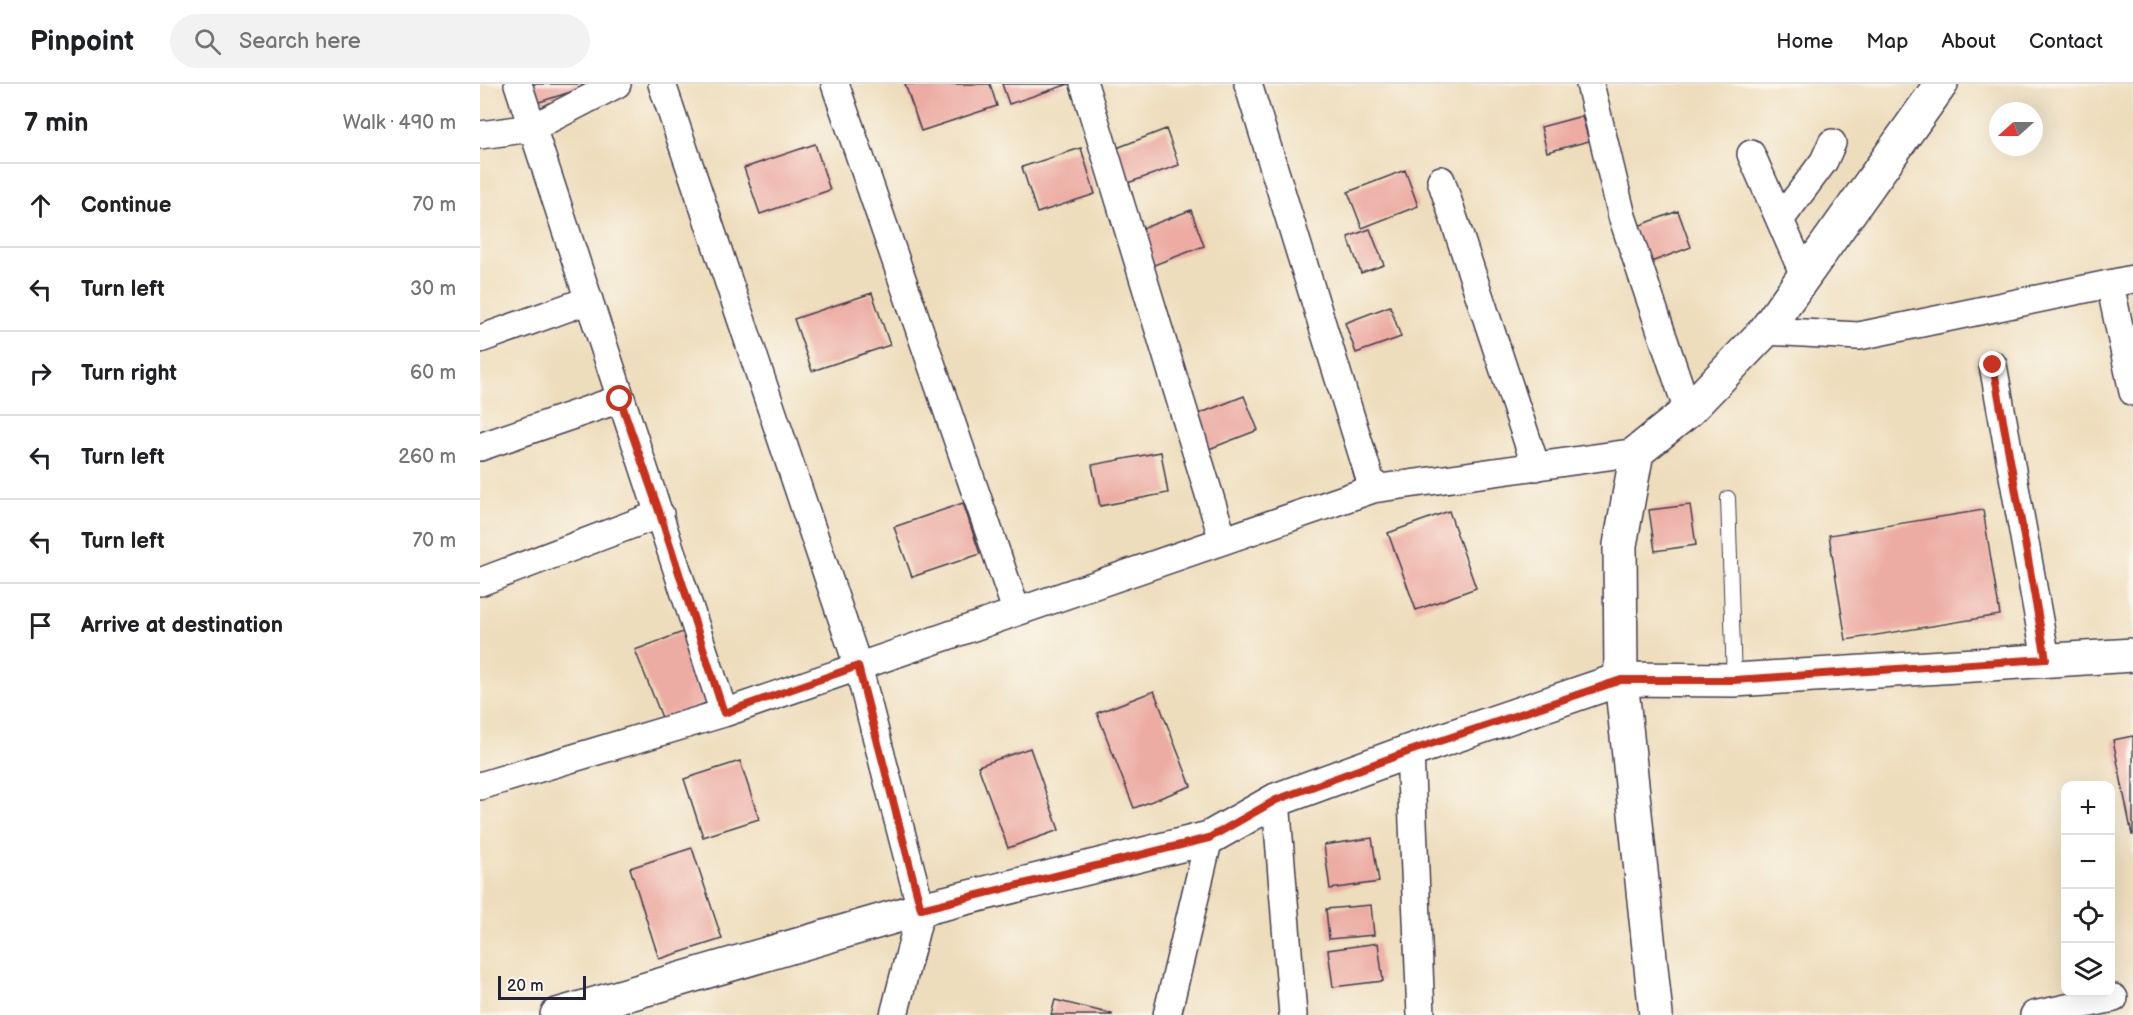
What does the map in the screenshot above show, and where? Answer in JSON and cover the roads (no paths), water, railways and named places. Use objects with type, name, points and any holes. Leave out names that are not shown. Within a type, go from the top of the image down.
[{"type":"street","points":[[518,84],[724,713]]},
{"type":"street","points":[[480,135],[532,128],[617,84]]},
{"type":"street","points":[[662,84],[858,666],[921,909],[894,1015]]},
{"type":"street","points":[[835,84],[1016,610]]},
{"type":"street","points":[[1084,84],[1222,540]]},
{"type":"street","points":[[1248,84],[1373,489]]},
{"type":"street","points":[[1590,84],[1622,216],[1688,411]]},
{"type":"street","points":[[480,786],[724,713],[1016,610],[1373,489],[1637,452],[1688,411],[1765,331],[1941,84]]},
{"type":"street","points":[[1780,220],[1824,161],[1832,143]]},
{"type":"street","points":[[1750,154],[1804,275]]},
{"type":"street","points":[[1441,180],[1536,467]]},
{"type":"street","points":[[1765,331],[1859,336],[2122,281],[2133,392]]},
{"type":"street","points":[[480,339],[589,300]]},
{"type":"street","points":[[1993,365],[2046,659]]},
{"type":"street","points":[[480,447],[620,399]]},
{"type":"street","points":[[1637,452],[1620,545],[1621,680],[1656,1015]]},
{"type":"street","points":[[480,582],[660,514]]},
{"type":"street","points":[[557,1015],[921,909],[1209,838],[1276,800],[1410,751],[1621,680],[1734,680],[2133,655]]},
{"type":"street","points":[[1410,751],[1421,1015]]},
{"type":"street","points":[[1276,800],[1293,1015]]},
{"type":"street","points":[[1167,1015],[1209,838]]},
{"type":"street","points":[[2034,1015],[2114,998]]},
{"type":"lane","points":[[1728,498],[1734,680]]}]
